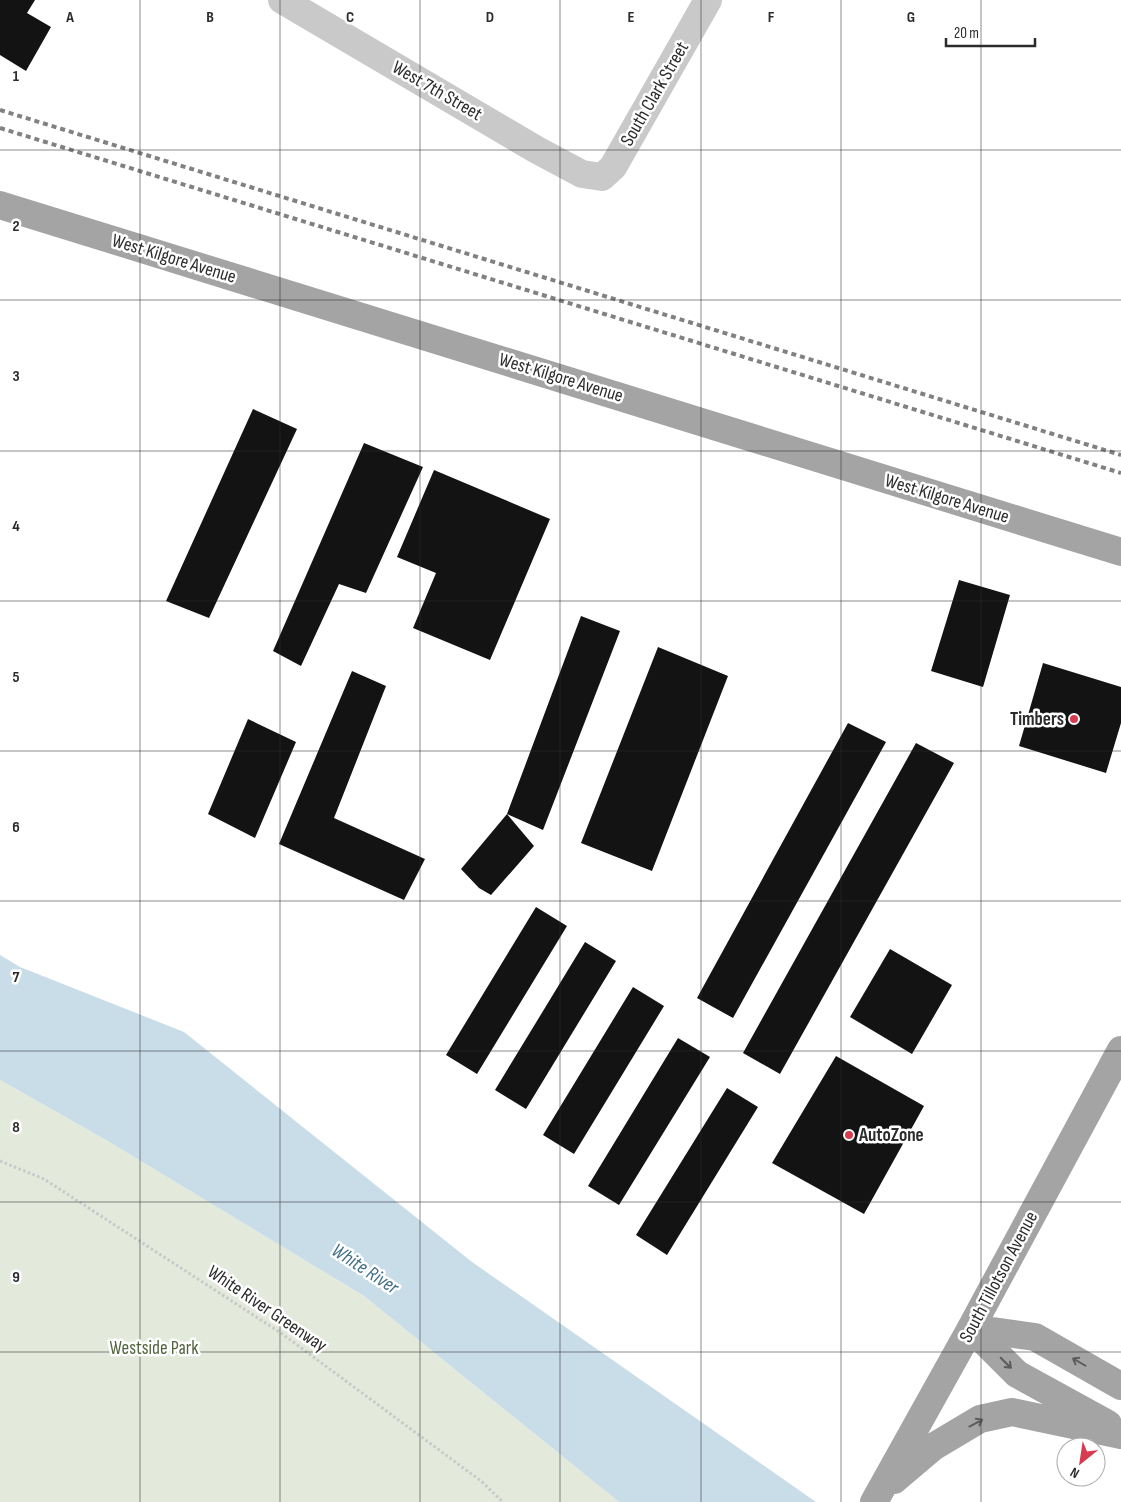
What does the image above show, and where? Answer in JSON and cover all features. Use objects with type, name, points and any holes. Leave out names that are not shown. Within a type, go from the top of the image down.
[{"type":"main road","name":"West Kilgore Avenue","points":[[0,205],[1121,552]]},
{"type":"main road","name":"South Tillotson Avenue","points":[[923,1441],[971,1328],[1121,1050]]},
{"type":"main road","points":[[971,1328],[1035,1337],[1121,1386]]},
{"type":"main road","points":[[971,1328],[1016,1374],[1121,1431]]},
{"type":"main road","points":[[877,1497],[923,1441],[980,1419],[1012,1412],[1121,1435]]},
{"type":"street","name":"West 7th Street","points":[[282,0],[537,150],[593,178]]},
{"type":"street","name":"South Clark Street","points":[[593,178],[602,177],[613,167],[707,0]]},
{"type":"path","name":"White River Greenway","points":[[0,1161],[44,1179],[281,1333],[466,1470],[503,1502]]},
{"type":"green space","name":"Westside Park","points":[[0,1080],[106,1140],[364,1296],[619,1502],[0,1502]]},
{"type":"water","name":"White River","points":[[0,955],[20,967],[184,1032],[472,1262],[816,1502],[619,1502],[364,1296],[106,1140],[0,1080]]},
{"type":"building","points":[[0,0],[35,0],[27,13],[51,27],[26,71],[0,55]]},
{"type":"building","points":[[253,409],[297,429],[209,618],[166,601]]},
{"type":"building","points":[[364,443],[423,467],[366,593],[339,584],[301,666],[273,651]]},
{"type":"building","points":[[434,470],[550,519],[490,660],[413,628],[436,573],[397,557]]},
{"type":"building","points":[[959,580],[1010,595],[983,687],[931,671]]},
{"type":"building","points":[[581,616],[620,631],[543,830],[507,814]]},
{"type":"building","points":[[658,647],[728,676],[652,871],[581,843]]},
{"type":"building","name":"Timbers","points":[[1043,663],[1121,687],[1121,723],[1106,773],[1019,746]]},
{"type":"building","points":[[352,671],[386,686],[334,818],[425,859],[404,900],[279,844]]},
{"type":"building","points":[[248,719],[296,742],[255,838],[208,814]]},
{"type":"building","points":[[848,723],[886,742],[733,1018],[697,998]]},
{"type":"building","points":[[916,743],[954,763],[780,1074],[743,1053]]},
{"type":"building","points":[[507,814],[534,846],[491,895],[479,888],[461,869]]},
{"type":"building","points":[[536,907],[567,926],[477,1074],[446,1055]]},
{"type":"building","points":[[585,942],[616,961],[526,1109],[495,1090]]},
{"type":"building","points":[[890,949],[952,985],[912,1054],[850,1017]]},
{"type":"building","points":[[633,987],[664,1006],[574,1154],[543,1135]]},
{"type":"building","points":[[678,1038],[710,1057],[619,1205],[588,1186]]},
{"type":"building","name":"AutoZone","points":[[836,1056],[924,1106],[864,1214],[772,1163]]},
{"type":"building","points":[[727,1088],[758,1107],[667,1255],[636,1235]]},
{"type":"railway","points":[[0,110],[1121,455]]},
{"type":"railway","points":[[0,128],[1121,473]]},
{"type":"place","name":"Timbers","points":[[1074,719]]},
{"type":"place","name":"AutoZone","points":[[849,1135]]}]
